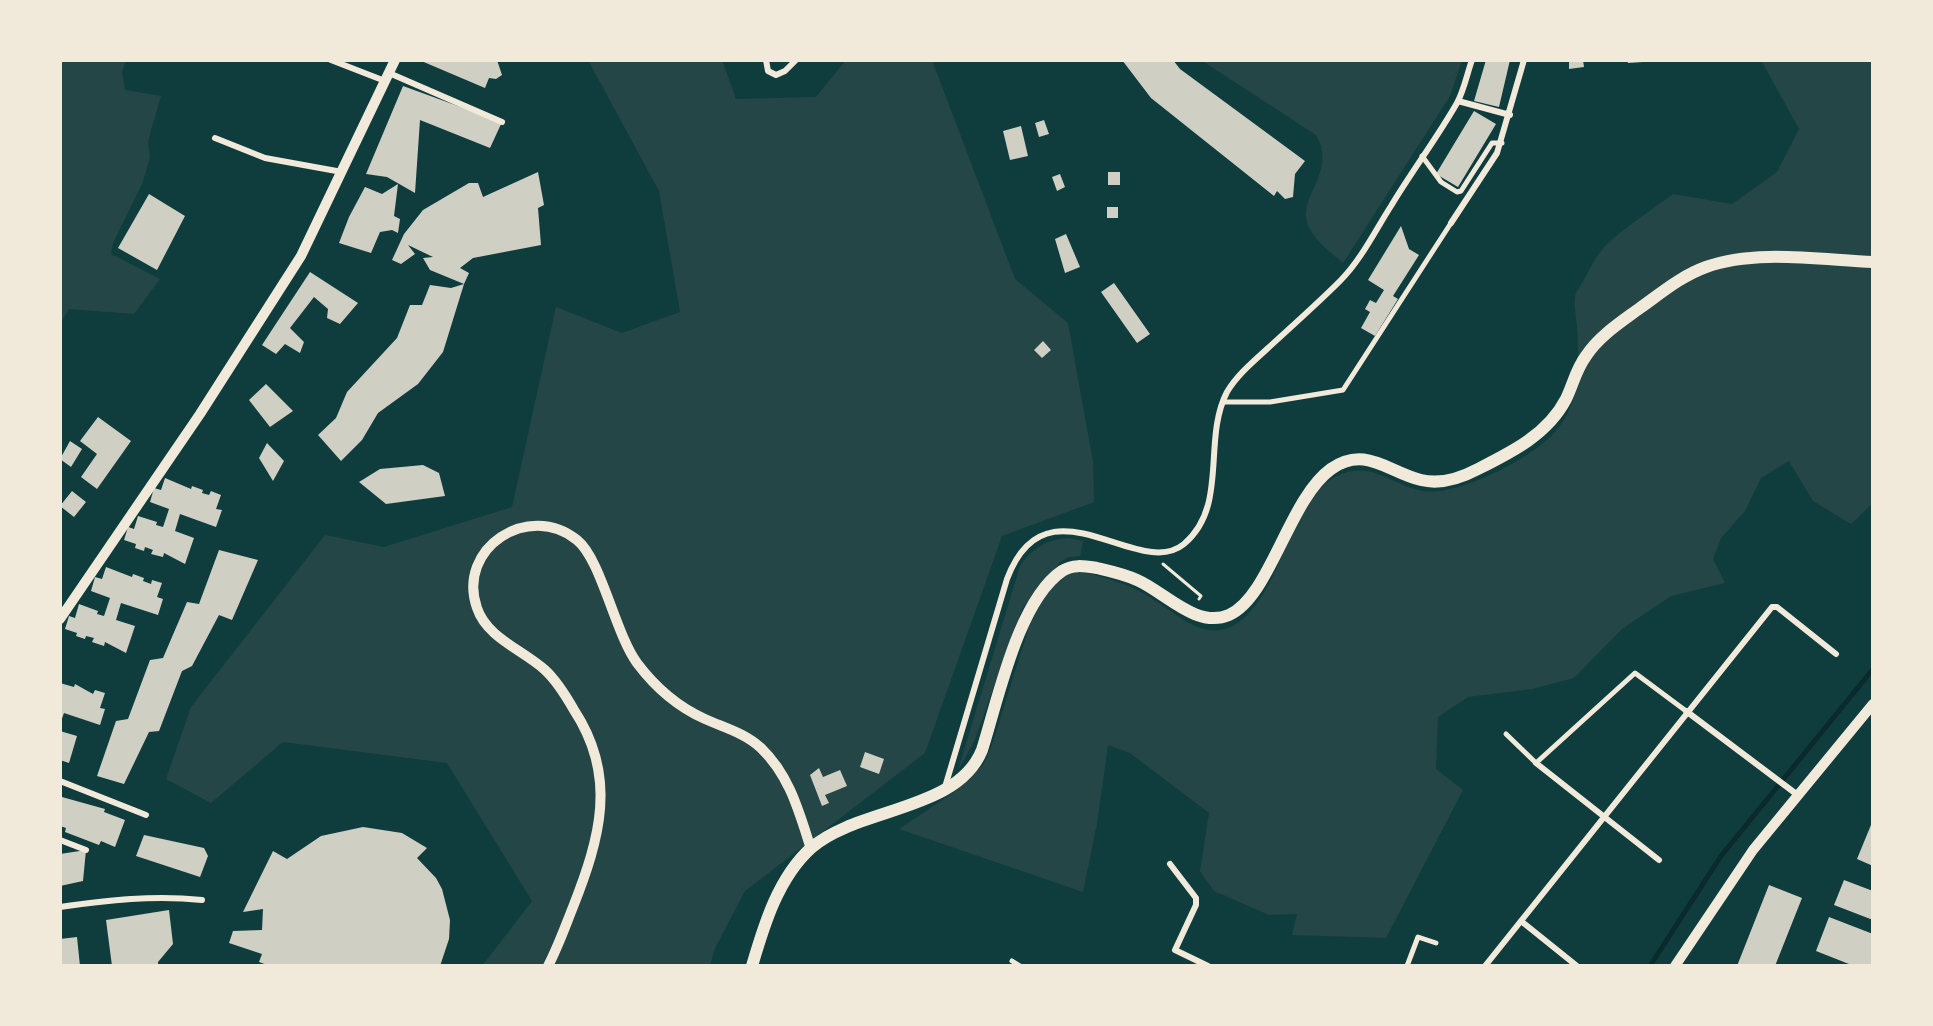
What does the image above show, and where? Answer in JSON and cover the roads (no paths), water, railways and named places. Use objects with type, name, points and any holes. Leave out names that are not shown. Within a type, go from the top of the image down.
[{"type":"main road","points":[[752,966],[762,930],[776,899],[798,862],[811,849],[836,833],[945,788],[966,775],[977,761],[1024,620],[1047,586],[1065,569],[1079,566],[1110,571],[1137,580],[1200,616],[1225,616],[1248,599],[1308,494],[1330,470],[1339,464],[1350,460],[1370,459],[1420,480],[1446,481],[1461,477],[1510,452],[1548,425],[1565,401],[1583,358],[1591,349],[1677,281],[1707,266],[1743,260],[1873,262]]},
{"type":"street","points":[[332,60],[387,77],[502,122]]},
{"type":"street","points":[[60,619],[200,414],[292,271],[315,230],[395,60]]},
{"type":"street","points":[[766,60],[768,71],[776,75],[785,71],[796,60]]},
{"type":"street","points":[[945,788],[1007,579],[1018,555],[1035,540],[1046,535],[1069,531],[1148,551],[1159,552],[1181,547],[1198,528],[1210,500],[1214,436],[1222,402],[1229,389],[1246,368],[1350,270],[1458,101],[1472,60]]},
{"type":"street","points":[[1222,402],[1270,402],[1343,390],[1497,153],[1502,143],[1524,60]]},
{"type":"street","points":[[1458,101],[1510,115]]},
{"type":"street","points":[[215,138],[265,158],[343,172]]},
{"type":"street","points":[[1422,156],[1441,182],[1456,192],[1461,191],[1492,143],[1502,143]]},
{"type":"street","points":[[548,966],[591,860],[600,820],[601,783],[585,726],[563,692],[546,671],[490,628],[477,609],[474,595],[478,562],[499,536],[526,525],[554,528],[578,541],[593,564],[627,647],[644,672],[670,698],[704,719],[746,737],[760,748],[776,765],[790,788],[811,849]]},
{"type":"street","points":[[1485,966],[1686,711],[1772,607],[1777,607],[1836,654]]},
{"type":"street","points":[[1536,762],[1635,674],[1799,796]]},
{"type":"street","points":[[1675,966],[1748,857],[1873,704]]},
{"type":"street","points":[[1506,734],[1536,762],[1659,860]]},
{"type":"street","points":[[60,781],[146,815]]},
{"type":"street","points":[[60,840],[86,850]]},
{"type":"street","points":[[1170,864],[1196,898],[1196,905],[1175,950],[1208,966]]},
{"type":"street","points":[[60,908],[109,899],[170,897],[202,900]]},
{"type":"street","points":[[1521,921],[1576,966]]},
{"type":"street","points":[[1407,966],[1418,937],[1436,943]]},
{"type":"street","points":[[1012,961],[1020,966]]},
{"type":"waterway","points":[[1650,966],[1721,856],[1873,669]]}]
